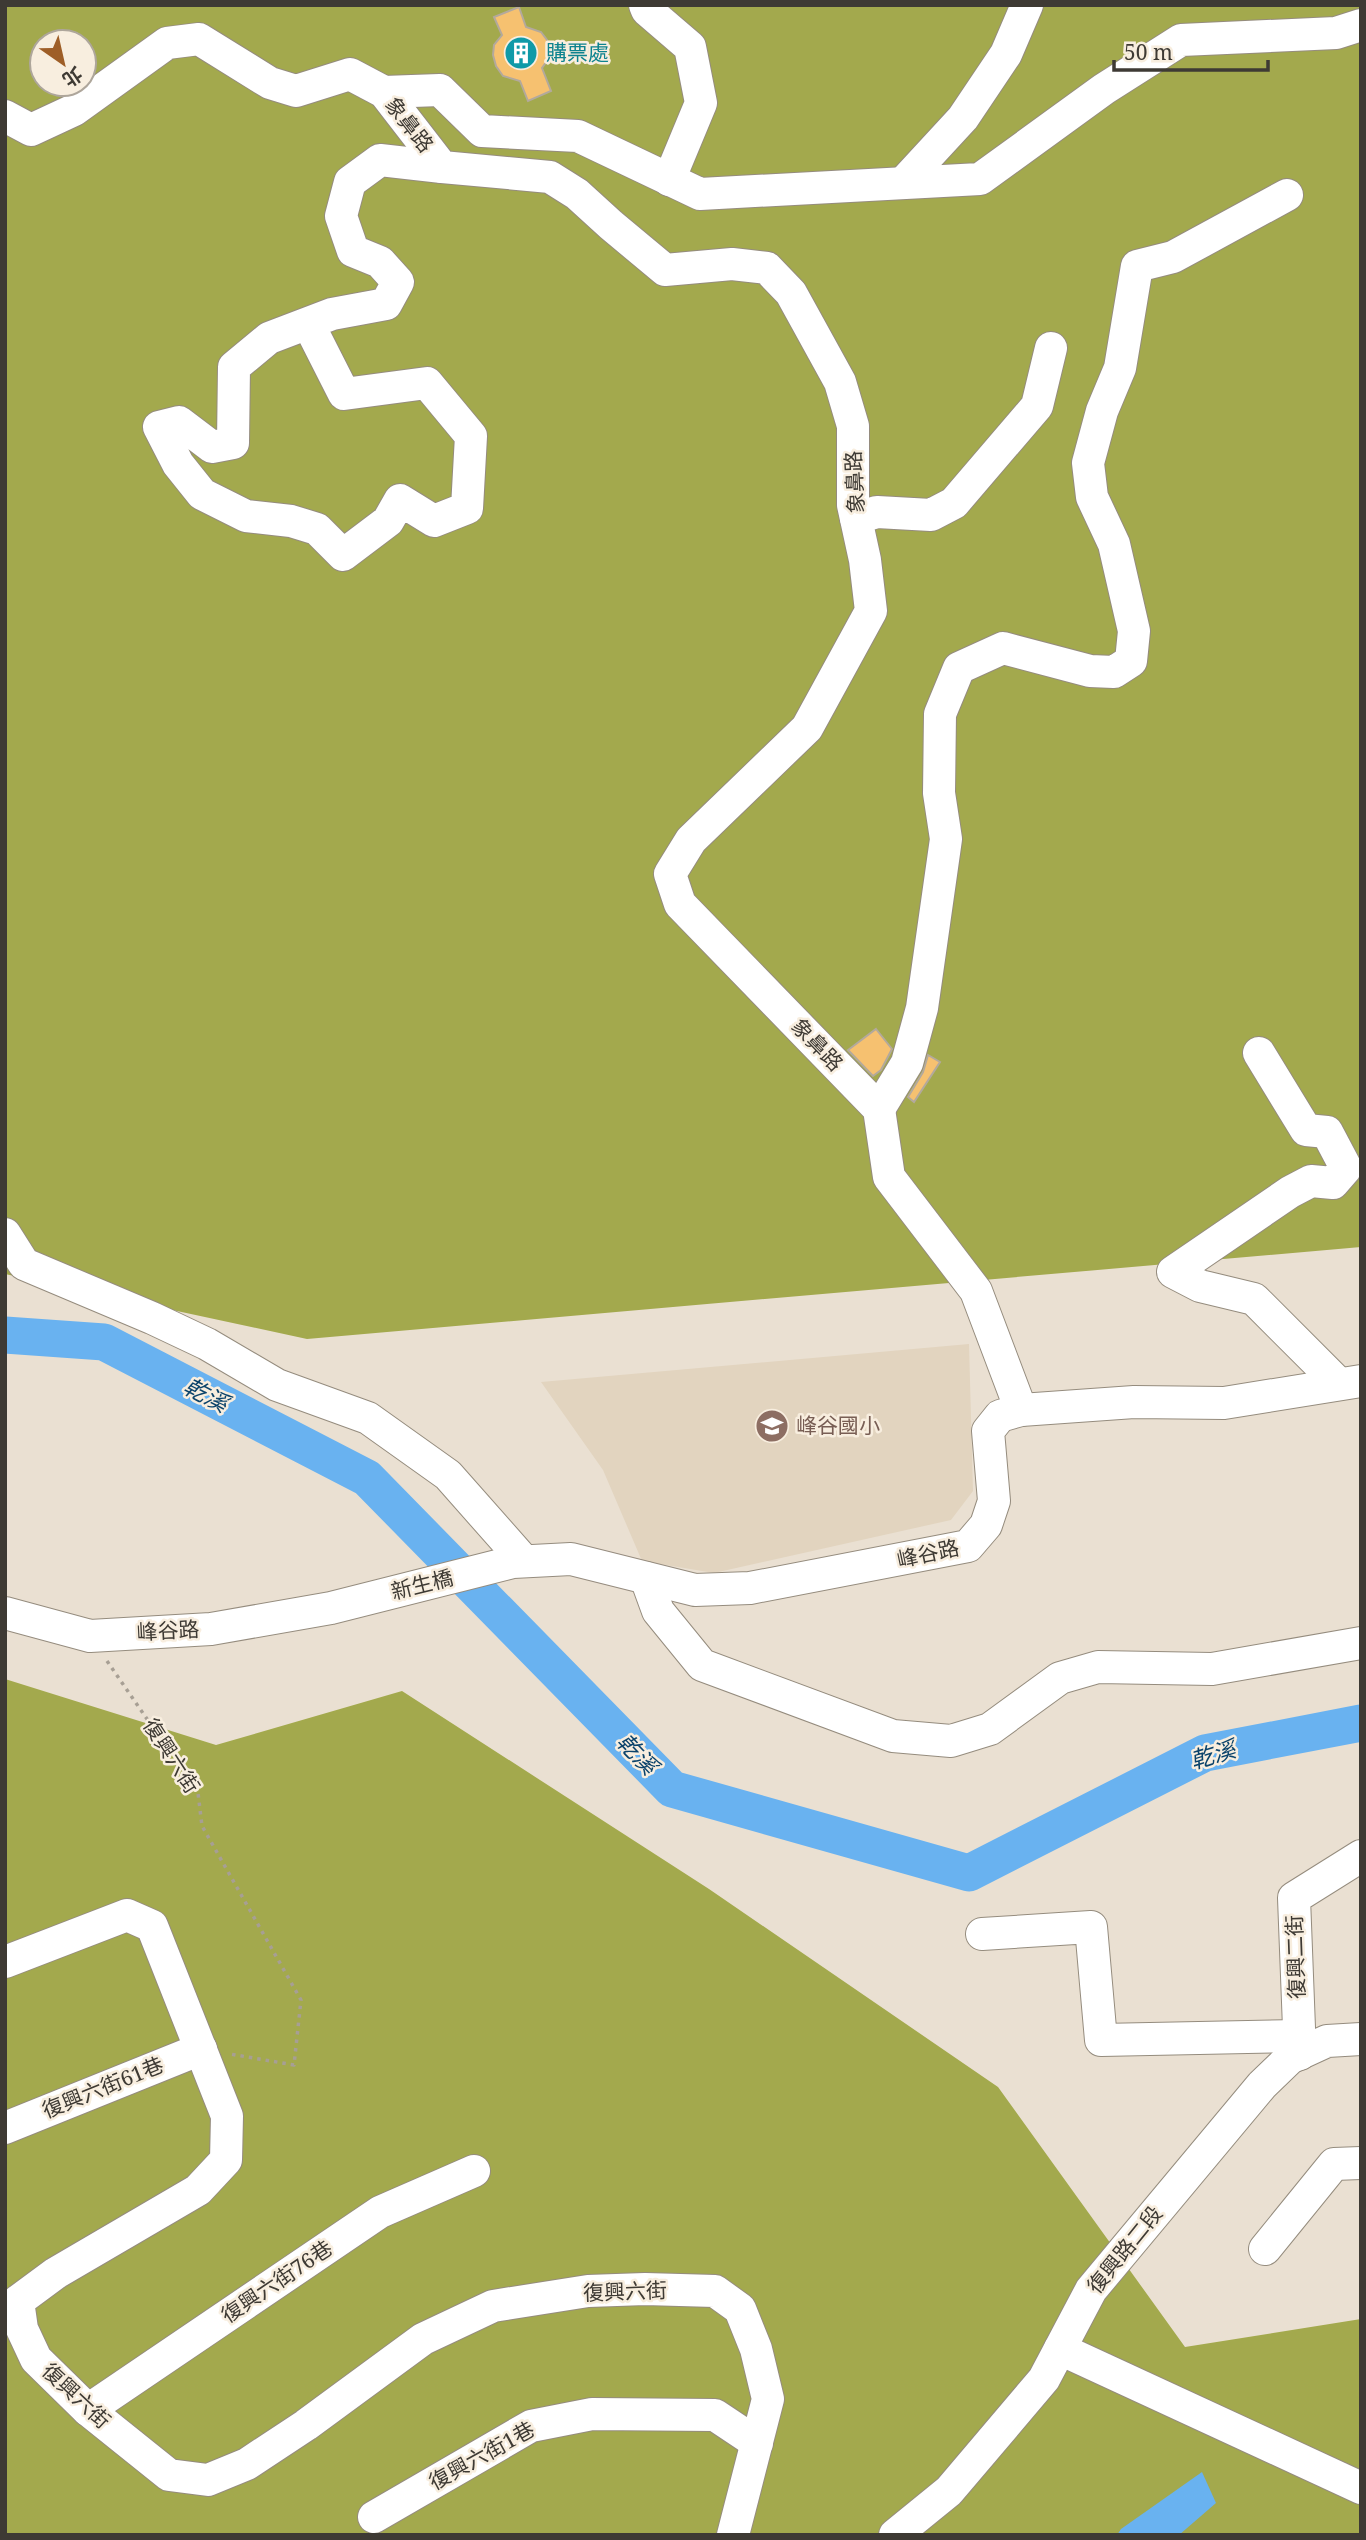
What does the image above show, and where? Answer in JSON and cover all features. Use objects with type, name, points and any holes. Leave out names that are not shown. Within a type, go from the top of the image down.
[{"type":"street","points":[[645,5],[647,10],[690,47],[701,103],[669,180]]},
{"type":"street","points":[[903,183],[963,118],[1006,54],[1027,5]]},
{"type":"street","points":[[383,92],[440,90],[482,131],[578,136],[700,194],[980,179],[1104,89],[1181,40],[1336,33],[1361,25]]},
{"type":"street","name":"象鼻路","points":[[5,116],[31,130],[75,110],[167,43],[199,39],[270,83],[296,91],[350,74],[383,92],[442,167],[550,177],[578,194],[665,270],[732,264],[767,268],[791,293],[840,382],[853,426],[853,505],[865,560],[871,611],[807,728],[691,840],[670,874],[680,904],[879,1109]]},
{"type":"street","points":[[308,323],[344,394],[428,383],[471,436],[467,508],[434,521],[400,500],[388,521],[343,555],[317,529],[291,521],[246,516],[202,494],[178,464],[159,427],[178,422],[212,447],[233,443],[234,367],[269,338],[308,323],[332,314],[386,304],[398,282],[380,262],[354,251],[341,216],[351,182],[380,160],[442,167]]},
{"type":"street","points":[[1021,1410],[976,1292],[889,1177],[879,1109],[906,1063],[922,1009],[946,839],[939,793],[940,714],[959,668],[1003,648],[1090,671],[1114,672],[1131,661],[1134,631],[1114,544],[1092,497],[1088,463],[1102,411],[1120,368],[1137,266],[1172,257],[1287,195]]},
{"type":"street","points":[[856,518],[877,512],[931,515],[954,503],[1037,406],[1051,348]]},
{"type":"street","points":[[1259,1053],[1306,1130],[1327,1132],[1346,1168],[1333,1183],[1311,1181],[1290,1192],[1172,1272],[1200,1286],[1254,1298],[1350,1382]]},
{"type":"street","points":[[5,1234],[15,1260],[208,1344],[277,1385],[368,1418],[448,1475],[519,1562]]},
{"type":"street","name":"峰谷路","points":[[519,1562],[571,1559],[695,1590],[750,1588],[968,1546],[986,1525],[994,1501],[988,1431],[1000,1416],[1021,1410],[1134,1402],[1224,1403],[1350,1382]]},
{"type":"street","name":"新生橋","points":[[331,1608],[519,1562]]},
{"type":"street","points":[[646,1578],[658,1611],[702,1665],[892,1736],[951,1741],[990,1729],[1060,1678],[1098,1667],[1212,1669],[1361,1643]]},
{"type":"street","name":"峰谷路","points":[[5,1614],[90,1636],[211,1629],[331,1608]]},
{"type":"street","name":"復興二街","points":[[1300,2045],[1294,1898],[1361,1856]]},
{"type":"street","points":[[5,1962],[128,1916],[152,1926],[201,2049]]},
{"type":"street","points":[[982,1934],[1091,1927],[1101,2040],[1300,2045]]},
{"type":"street","name":"復興路二段","points":[[895,2535],[949,2491],[1044,2379],[1091,2290],[1262,2085],[1300,2045],[1361,2039]]},
{"type":"street","name":"復興六街61巷","points":[[5,2127],[201,2049]]},
{"type":"street","name":"復興六街","points":[[201,2049],[227,2116],[226,2160],[198,2190],[56,2273],[18,2301],[22,2329],[36,2359],[88,2410],[169,2474],[208,2480],[247,2464],[306,2425],[423,2339],[493,2306],[588,2291],[645,2288],[715,2291],[740,2309],[756,2349],[768,2399],[733,2535]]},
{"type":"street","points":[[1265,2249],[1334,2164],[1361,2163]]},
{"type":"street","name":"復興六街76巷","points":[[88,2410],[380,2212],[474,2171]]},
{"type":"street","points":[[1060,2349],[1361,2488]]},
{"type":"street","name":"復興六街1巷","points":[[374,2517],[531,2426],[592,2414],[715,2415],[757,2443]]},
{"type":"path","name":"復興六街","points":[[90,1636],[198,1793],[202,1826],[301,2000],[294,2065],[201,2049]]},
{"type":"shaded area","name":"峰谷國小","points":[[969,1344],[973,1491],[951,1520],[714,1573],[642,1561],[603,1470],[541,1382]]},
{"type":"green space","points":[[5,5],[1361,5],[1361,1247],[307,1339],[5,1274]]},
{"type":"green space","points":[[5,1679],[216,1745],[402,1691],[709,1889],[998,2087],[1185,2347],[1361,2319],[1361,2535],[5,2535]]},
{"type":"water","points":[[1202,2472],[1216,2503],[1179,2535],[1117,2535],[1121,2529]]},
{"type":"building","name":"購票處","points":[[519,7],[526,27],[541,32],[547,40],[549,51],[542,68],[551,91],[528,101],[520,81],[503,76],[493,55],[494,45],[502,35],[494,17]]},
{"type":"building","points":[[876,1029],[892,1049],[881,1070],[873,1076],[848,1050]]},
{"type":"building","points":[[928,1055],[940,1062],[914,1102],[908,1097],[923,1072]]},
{"type":"waterway","name":"乾溪","points":[[5,1335],[104,1342],[367,1478],[672,1789],[969,1873],[1205,1753],[1361,1723]]},
{"type":"place","name":"購票處","points":[[521,53]]},
{"type":"place","name":"峰谷國小","points":[[772,1426]]}]
